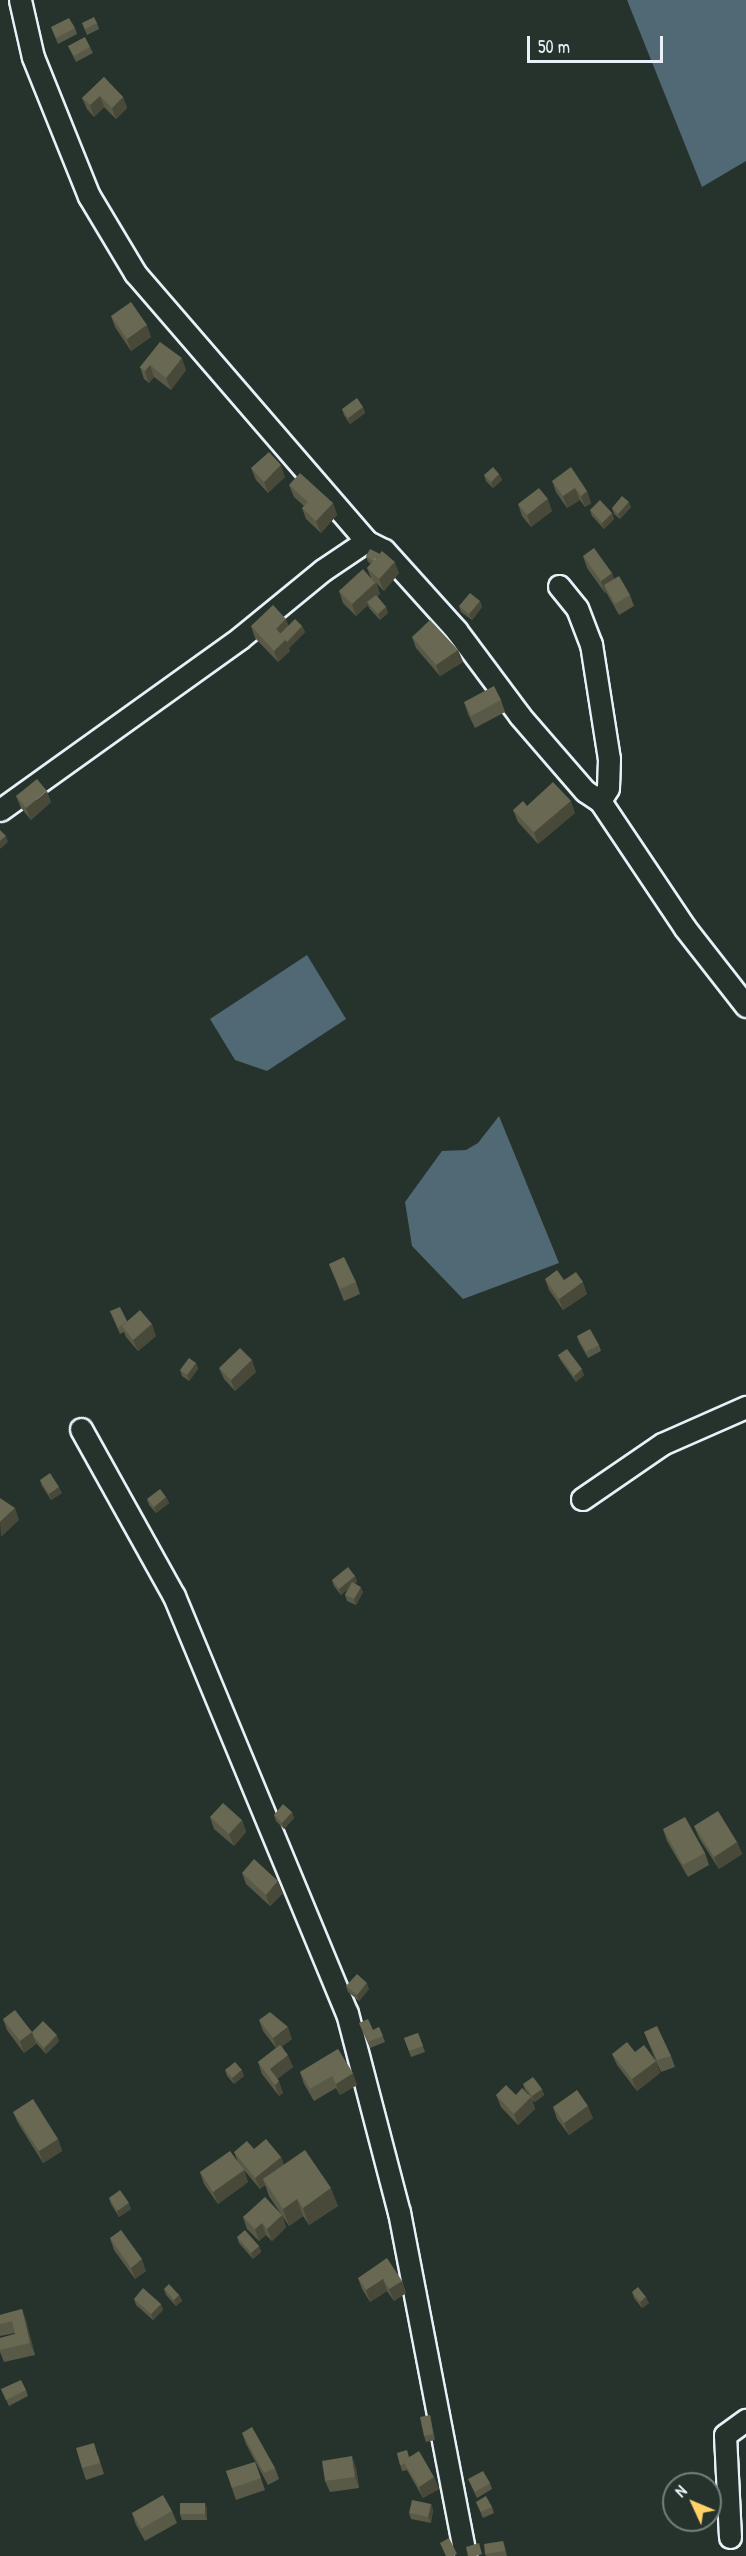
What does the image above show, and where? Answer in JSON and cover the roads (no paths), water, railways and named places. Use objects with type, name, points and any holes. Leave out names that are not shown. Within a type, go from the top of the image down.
[{"type":"street","points":[[20,0],[33,57],[89,196],[135,273],[366,541],[384,550],[456,630],[520,716],[585,791],[600,801],[685,928],[746,1006]]},
{"type":"street","points":[[0,810],[231,645],[366,541]]},
{"type":"street","points":[[559,586],[577,608],[591,644],[609,759],[608,788],[600,801]]},
{"type":"street","points":[[582,1499],[662,1444],[746,1407]]},
{"type":"street","points":[[81,1429],[174,1596],[347,2013],[399,2212],[465,2556]]},
{"type":"street","points":[[729,2537],[725,2435],[746,2420]]},
{"type":"water","points":[[627,0],[746,0],[746,161],[702,187]]},
{"type":"water","points":[[307,955],[346,1019],[267,1071],[235,1060],[210,1019]]},
{"type":"water","points":[[499,1116],[559,1263],[463,1299],[412,1246],[405,1202],[442,1151],[466,1150],[478,1143]]}]
